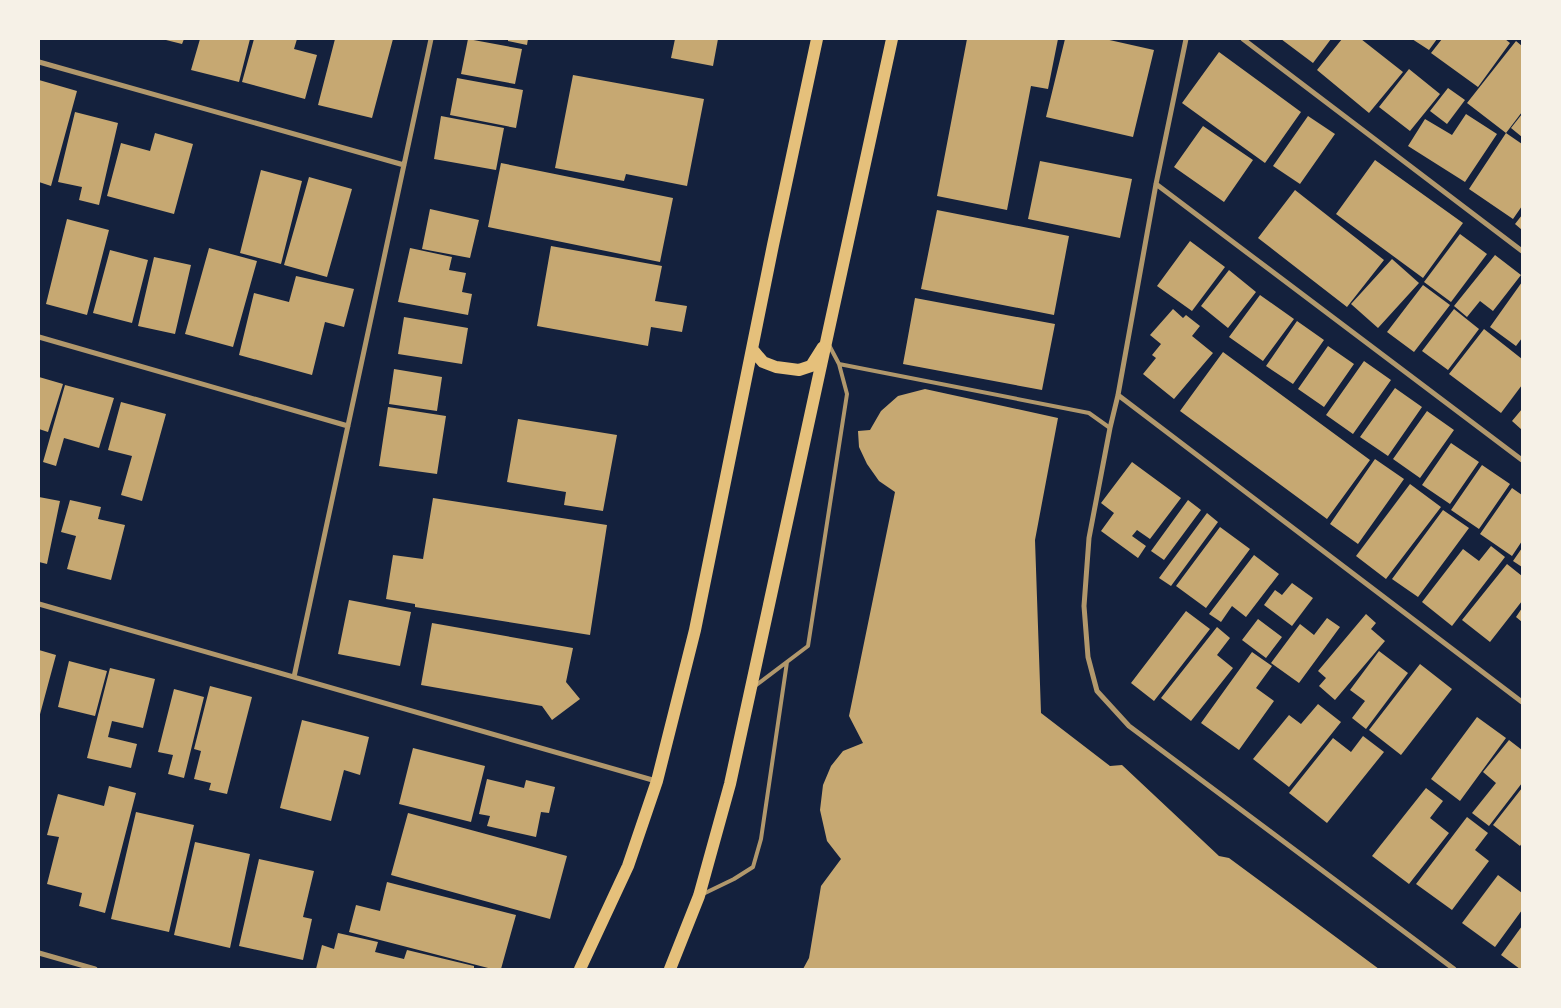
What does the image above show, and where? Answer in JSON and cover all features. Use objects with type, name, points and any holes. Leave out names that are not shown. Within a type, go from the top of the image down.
[{"type":"main road","points":[[580,969],[628,866],[657,781],[695,630],[817,39]]},
{"type":"main road","points":[[670,969],[699,896],[730,784],[892,39]]},
{"type":"main road","points":[[752,349],[763,362],[782,368],[799,370],[811,366],[827,341]]},
{"type":"street","points":[[294,677],[431,39]]},
{"type":"street","points":[[1186,39],[1156,184],[1118,395],[1089,538],[1084,606],[1088,657],[1096,691],[1130,726],[1454,969]]},
{"type":"street","points":[[1243,39],[1522,251]]},
{"type":"street","points":[[39,62],[404,165]]},
{"type":"street","points":[[1156,184],[1522,460]]},
{"type":"street","points":[[39,337],[348,426]]},
{"type":"street","points":[[1118,395],[1522,702]]},
{"type":"street","points":[[39,604],[657,781]]},
{"type":"street","points":[[39,953],[95,969]]},
{"type":"lane","points":[[750,689],[808,646],[847,394],[840,364],[827,341]]},
{"type":"lane","points":[[840,364],[1089,413],[1110,428]]},
{"type":"lane","points":[[699,896],[734,879],[753,867],[761,839],[787,662]]},
{"type":"building","points":[[162,39],[184,39],[182,44]]},
{"type":"building","points":[[200,39],[250,39],[239,82],[191,70]]},
{"type":"building","points":[[254,39],[297,39],[294,49],[317,55],[305,99],[242,82]]},
{"type":"building","points":[[335,39],[393,39],[372,118],[318,105]]},
{"type":"building","points":[[468,39],[522,49],[515,84],[461,74]]},
{"type":"building","points":[[508,39],[528,39],[527,45],[508,41]]},
{"type":"building","points":[[675,39],[718,39],[713,66],[671,58]]},
{"type":"building","points":[[967,39],[1058,39],[1048,89],[1031,86],[1007,210],[937,196]]},
{"type":"building","points":[[1065,39],[1105,39],[1154,50],[1133,137],[1046,117]]},
{"type":"building","points":[[1281,39],[1331,39],[1313,63]]},
{"type":"building","points":[[1342,39],[1361,39],[1403,72],[1369,113],[1317,70]]},
{"type":"building","points":[[1412,39],[1437,39],[1429,50]]},
{"type":"building","points":[[1442,39],[1505,39],[1510,43],[1478,87],[1431,53]]},
{"type":"building","points":[[1516,41],[1522,46],[1522,112],[1506,133],[1467,103]]},
{"type":"building","points":[[1219,52],[1301,112],[1265,163],[1182,103]]},
{"type":"building","points":[[1409,69],[1440,94],[1410,131],[1379,107]]},
{"type":"building","points":[[573,75],[704,99],[687,186],[626,174],[624,181],[555,168]]},
{"type":"building","points":[[457,78],[523,90],[516,128],[450,115]]},
{"type":"building","points":[[39,80],[77,91],[51,186],[39,182]]},
{"type":"building","points":[[1448,88],[1465,100],[1447,124],[1430,111]]},
{"type":"building","points":[[75,112],[118,123],[99,205],[79,200],[82,187],[58,182]]},
{"type":"building","points":[[1466,114],[1497,134],[1465,182],[1408,146],[1425,119],[1452,135]]},
{"type":"building","points":[[1522,114],[1522,137],[1511,128]]},
{"type":"building","points":[[441,116],[504,128],[496,170],[434,159]]},
{"type":"building","points":[[1308,116],[1335,134],[1300,184],[1273,166]]},
{"type":"building","points":[[1203,126],[1253,160],[1224,202],[1174,167]]},
{"type":"building","points":[[155,133],[193,144],[174,214],[107,196],[121,143],[150,151]]},
{"type":"building","points":[[1506,133],[1522,144],[1522,206],[1513,219],[1469,189]]},
{"type":"building","points":[[1375,160],[1463,223],[1423,278],[1336,214]]},
{"type":"building","points":[[1040,161],[1132,179],[1120,238],[1028,219]]},
{"type":"building","points":[[501,163],[673,198],[660,262],[488,227]]},
{"type":"building","points":[[261,170],[302,181],[281,264],[240,253]]},
{"type":"building","points":[[309,177],[352,189],[327,277],[284,265]]},
{"type":"building","points":[[1295,190],[1384,260],[1347,307],[1258,238]]},
{"type":"building","points":[[430,209],[479,220],[470,258],[422,249]]},
{"type":"building","points":[[937,210],[1069,236],[1054,315],[921,289]]},
{"type":"building","points":[[1522,215],[1522,230],[1515,224]]},
{"type":"building","points":[[67,219],[109,230],[87,315],[46,304]]},
{"type":"building","points":[[1460,234],[1487,254],[1451,302],[1424,282]]},
{"type":"building","points":[[1190,241],[1225,267],[1192,311],[1157,286]]},
{"type":"building","points":[[551,246],[662,266],[655,301],[687,306],[682,332],[651,327],[648,346],[537,326]]},
{"type":"building","points":[[209,248],[257,261],[233,347],[185,334]]},
{"type":"building","points":[[410,248],[452,257],[449,270],[466,273],[462,292],[472,294],[468,315],[398,302]]},
{"type":"building","points":[[110,250],[148,260],[132,323],[93,313]]},
{"type":"building","points":[[1495,255],[1521,275],[1493,311],[1480,301],[1467,317],[1454,306]]},
{"type":"building","points":[[154,257],[191,265],[175,334],[138,326]]},
{"type":"building","points":[[1392,259],[1419,283],[1378,328],[1351,304]]},
{"type":"building","points":[[1229,270],[1256,292],[1228,328],[1201,306]]},
{"type":"building","points":[[296,276],[354,289],[344,327],[325,322],[312,375],[239,355],[254,293],[289,302]]},
{"type":"building","points":[[1522,282],[1522,338],[1516,346],[1490,327]]},
{"type":"building","points":[[1423,285],[1450,305],[1414,352],[1387,332]]},
{"type":"building","points":[[1260,295],[1294,319],[1263,361],[1229,337]]},
{"type":"building","points":[[915,298],[1055,324],[1042,390],[903,364]]},
{"type":"building","points":[[1173,309],[1183,318],[1186,315],[1200,326],[1192,336],[1213,353],[1174,399],[1143,374],[1156,358],[1152,355],[1161,344],[1150,335]]},
{"type":"building","points":[[1454,309],[1479,329],[1448,370],[1422,351]]},
{"type":"building","points":[[404,317],[468,328],[462,364],[398,354]]},
{"type":"building","points":[[1297,321],[1324,340],[1293,384],[1266,366]]},
{"type":"building","points":[[1484,329],[1522,359],[1522,385],[1501,413],[1449,374]]},
{"type":"building","points":[[1328,346],[1354,364],[1324,407],[1298,389]]},
{"type":"building","points":[[1223,352],[1370,460],[1327,519],[1180,411]]},
{"type":"building","points":[[1364,361],[1391,380],[1353,434],[1326,415]]},
{"type":"building","points":[[394,369],[442,377],[437,411],[389,404]]},
{"type":"building","points":[[39,377],[63,384],[48,432],[39,429]]},
{"type":"building","points":[[65,385],[114,398],[99,448],[64,438],[56,466],[43,462]]},
{"type":"building","points":[[1395,388],[1422,407],[1388,456],[1360,437]]},
{"type":"building","points":[[925,389],[1058,418],[1035,540],[1041,713],[1110,766],[1122,765],[1219,856],[1229,858],[1379,969],[803,969],[809,958],[821,886],[841,859],[827,841],[820,810],[823,785],[831,766],[843,751],[863,743],[849,716],[895,492],[879,481],[867,464],[859,447],[858,431],[870,430],[881,411],[898,396]]},
{"type":"building","points":[[121,402],[166,414],[142,501],[121,495],[132,456],[108,450]]},
{"type":"building","points":[[388,407],[446,416],[437,474],[379,466]]},
{"type":"building","points":[[1522,409],[1522,430],[1512,421]]},
{"type":"building","points":[[1427,411],[1454,430],[1420,478],[1393,459]]},
{"type":"building","points":[[518,419],[617,435],[603,511],[564,505],[566,492],[507,482]]},
{"type":"building","points":[[1451,443],[1479,462],[1450,504],[1422,485]]},
{"type":"building","points":[[1375,459],[1404,479],[1358,544],[1330,524]]},
{"type":"building","points":[[1132,462],[1181,498],[1150,539],[1137,530],[1132,536],[1146,546],[1138,558],[1101,531],[1114,513],[1101,503]]},
{"type":"building","points":[[1482,465],[1510,484],[1479,529],[1451,510]]},
{"type":"building","points":[[1410,484],[1441,507],[1386,579],[1356,556]]},
{"type":"building","points":[[1512,488],[1522,495],[1522,541],[1512,556],[1480,534]]},
{"type":"building","points":[[39,497],[60,501],[47,564],[39,562]]},
{"type":"building","points":[[433,498],[607,525],[590,635],[415,607],[415,604],[386,599],[393,555],[423,559]]},
{"type":"building","points":[[70,500],[101,507],[98,519],[125,525],[111,580],[67,569],[76,536],[61,532]]},
{"type":"building","points":[[1188,500],[1201,510],[1164,560],[1151,551]]},
{"type":"building","points":[[1443,510],[1469,528],[1418,597],[1392,579]]},
{"type":"building","points":[[1207,513],[1218,522],[1171,586],[1159,578]]},
{"type":"building","points":[[1220,527],[1250,549],[1206,608],[1176,586]]},
{"type":"building","points":[[1491,546],[1505,557],[1452,626],[1422,602],[1463,549],[1479,561]]},
{"type":"building","points":[[1522,548],[1522,567],[1513,561]]},
{"type":"building","points":[[1254,555],[1279,574],[1246,617],[1232,606],[1221,622],[1209,614]]},
{"type":"building","points":[[1507,564],[1522,576],[1522,601],[1490,642],[1462,620]]},
{"type":"building","points":[[1292,583],[1313,598],[1292,626],[1264,605],[1275,590],[1282,595]]},
{"type":"building","points":[[349,600],[411,612],[400,666],[338,654]]},
{"type":"building","points":[[1522,608],[1522,622],[1516,617]]},
{"type":"building","points":[[1186,611],[1210,629],[1154,701],[1131,683]]},
{"type":"building","points":[[1366,614],[1376,623],[1371,629],[1385,641],[1335,700],[1319,686],[1326,678],[1318,671]]},
{"type":"building","points":[[1327,618],[1340,627],[1299,683],[1271,663],[1300,624],[1314,635]]},
{"type":"building","points":[[1258,619],[1282,637],[1266,658],[1242,640]]},
{"type":"building","points":[[432,623],[573,648],[566,682],[580,699],[552,720],[542,706],[421,685]]},
{"type":"building","points":[[1217,627],[1230,638],[1217,655],[1233,668],[1191,721],[1161,698]]},
{"type":"building","points":[[39,650],[56,655],[39,718]]},
{"type":"building","points":[[1379,651],[1408,673],[1366,729],[1352,718],[1365,701],[1350,690]]},
{"type":"building","points":[[1252,652],[1272,666],[1256,688],[1274,701],[1239,750],[1201,723]]},
{"type":"building","points":[[69,661],[107,671],[95,716],[58,707]]},
{"type":"building","points":[[1420,664],[1452,689],[1401,755],[1369,730]]},
{"type":"building","points":[[110,668],[155,679],[143,728],[112,721],[108,737],[137,744],[131,768],[87,758]]},
{"type":"building","points":[[210,686],[252,697],[227,794],[209,790],[211,783],[194,779],[201,751],[194,749]]},
{"type":"building","points":[[174,689],[204,697],[184,778],[168,774],[173,755],[158,752]]},
{"type":"building","points":[[1318,704],[1341,722],[1289,787],[1253,759],[1289,715],[1301,724]]},
{"type":"building","points":[[1477,717],[1506,738],[1460,801],[1431,779]]},
{"type":"building","points":[[302,720],[369,737],[360,775],[344,770],[331,821],[280,808]]},
{"type":"building","points":[[1363,736],[1384,752],[1327,823],[1289,793],[1333,738],[1351,752]]},
{"type":"building","points":[[1509,740],[1522,750],[1522,783],[1489,826],[1472,813],[1496,783],[1483,772]]},
{"type":"building","points":[[413,748],[485,766],[471,822],[399,804]]},
{"type":"building","points":[[487,779],[524,788],[526,780],[555,787],[549,813],[541,812],[536,837],[487,826],[490,816],[479,814]]},
{"type":"building","points":[[109,786],[136,793],[105,913],[79,906],[82,893],[47,884],[59,837],[47,835],[58,794],[104,806]]},
{"type":"building","points":[[1426,788],[1443,801],[1430,818],[1449,833],[1409,884],[1372,856]]},
{"type":"building","points":[[1522,788],[1522,843],[1520,846],[1493,825]]},
{"type":"building","points":[[136,812],[194,825],[169,932],[111,919]]},
{"type":"building","points":[[408,813],[567,856],[550,919],[391,875]]},
{"type":"building","points":[[1467,817],[1488,833],[1475,850],[1489,861],[1452,910],[1416,884]]},
{"type":"building","points":[[195,842],[250,854],[230,948],[174,935]]},
{"type":"building","points":[[259,859],[314,871],[303,917],[312,919],[303,960],[239,946]]},
{"type":"building","points":[[1498,875],[1522,893],[1522,910],[1495,947],[1462,923]]},
{"type":"building","points":[[387,882],[516,915],[501,969],[492,969],[349,932],[356,905],[380,911]]},
{"type":"building","points":[[1522,926],[1522,969],[1520,969],[1501,955]]},
{"type":"building","points":[[338,933],[378,942],[375,952],[404,959],[407,950],[474,966],[474,969],[316,969],[322,945],[334,949]]}]
